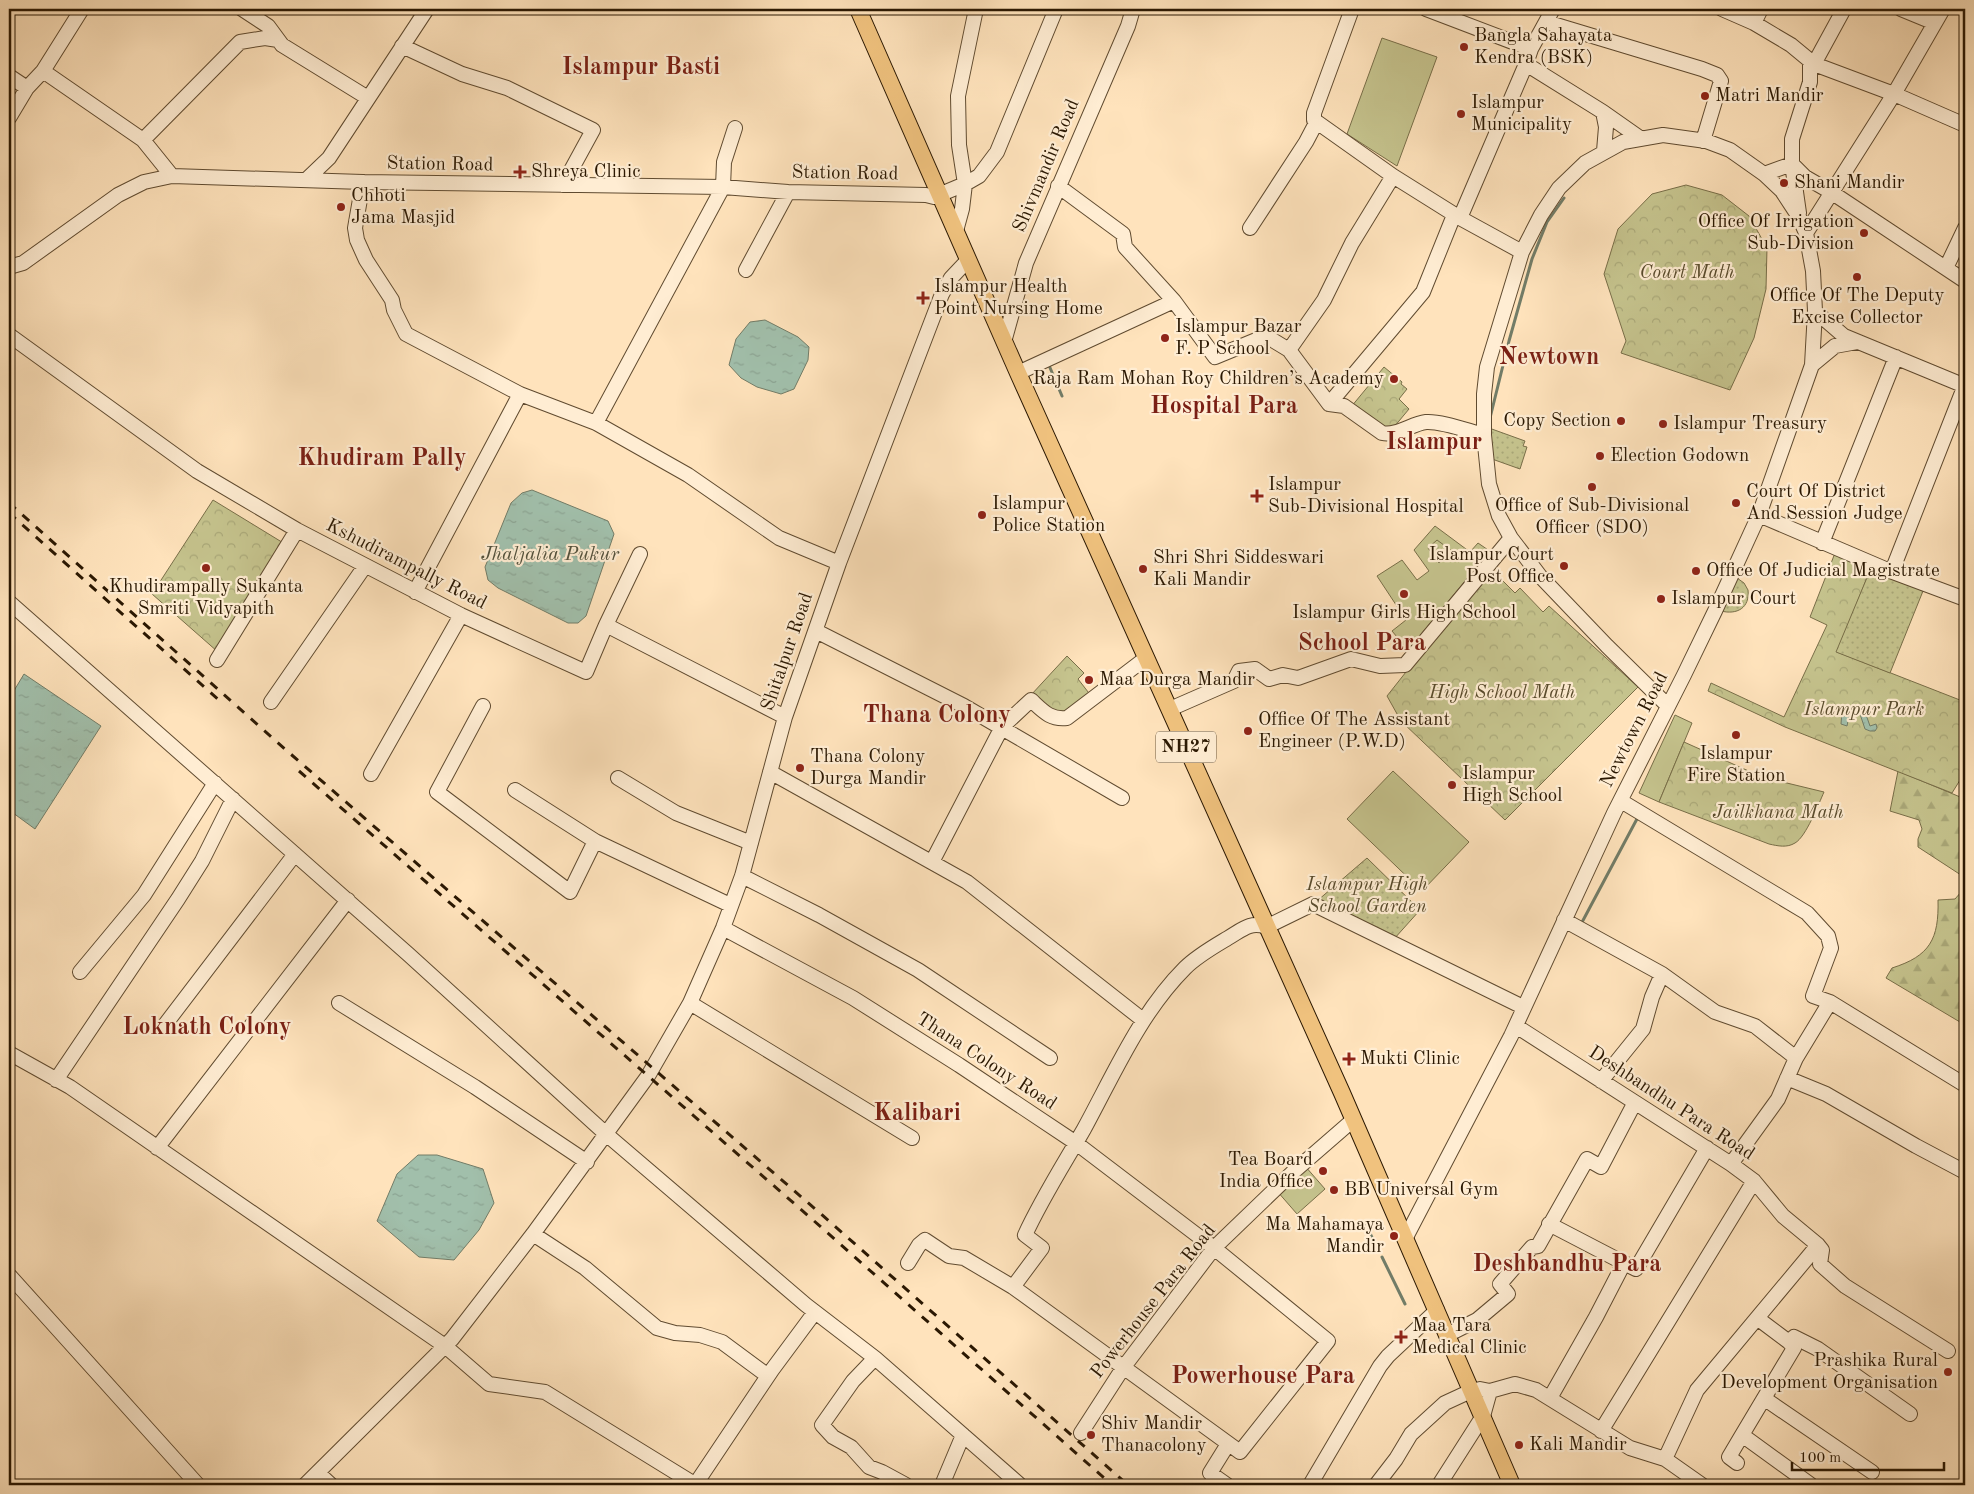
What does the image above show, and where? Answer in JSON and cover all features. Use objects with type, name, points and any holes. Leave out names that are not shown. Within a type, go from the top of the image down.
[{"type":"main road","name":"NH27","points":[[858,9],[933,195],[956,231],[1353,1120],[1512,1485]]},
{"type":"street","points":[[9,118],[27,88],[43,71],[82,9]]},
{"type":"street","points":[[242,9],[268,26],[282,44],[368,98]]},
{"type":"street","points":[[306,180],[329,158],[427,9]]},
{"type":"street","points":[[956,231],[962,210],[965,184],[959,145],[958,96],[976,9]]},
{"type":"street","points":[[933,195],[965,184],[979,176],[997,152],[1056,9]]},
{"type":"street","name":"Shivmandir Road","points":[[1004,342],[1026,263],[1128,26],[1132,9]]},
{"type":"street","points":[[1352,9],[1314,113],[1316,123],[1457,216],[1522,252]]},
{"type":"street","points":[[1426,9],[1531,49]]},
{"type":"street","points":[[1329,404],[1423,292],[1526,64],[1531,49],[1553,9]]},
{"type":"street","points":[[1722,9],[1754,23],[1792,46],[1812,62],[1894,94],[1965,125]]},
{"type":"street","points":[[1754,23],[1761,9]]},
{"type":"street","points":[[1799,217],[1792,164],[1792,138],[1810,82],[1812,62],[1844,9]]},
{"type":"street","points":[[1901,9],[1935,24]]},
{"type":"street","points":[[1806,233],[1894,94],[1943,9]]},
{"type":"street","points":[[1546,22],[1717,75],[1721,81],[1703,141]]},
{"type":"street","points":[[143,140],[240,42],[265,38],[278,40]]},
{"type":"street","points":[[402,46],[462,74],[507,88],[593,130],[563,185]]},
{"type":"street","points":[[1526,64],[1603,112],[1640,138]]},
{"type":"street","points":[[43,71],[143,140],[172,176]]},
{"type":"street","points":[[9,76],[27,88]]},
{"type":"street","points":[[1603,112],[1606,128],[1604,151]]},
{"type":"street","points":[[1250,228],[1301,150],[1316,123]]},
{"type":"street","points":[[596,424],[724,187],[724,162],[735,128]]},
{"type":"street","points":[[1668,706],[1540,576],[1511,538],[1499,516],[1489,484],[1484,435],[1484,394],[1487,367],[1522,252],[1542,215],[1559,188],[1585,163],[1604,151],[1623,142],[1663,135],[1703,141],[1730,150],[1764,174],[1782,191],[1799,217]]},
{"type":"street","points":[[1764,174],[1792,164]]},
{"type":"street","points":[[1792,164],[1805,177],[1831,192],[1965,281]]},
{"type":"street","name":"Station Road","points":[[9,267],[23,263],[118,196],[144,182],[172,176],[363,182],[724,187],[788,192],[933,195]]},
{"type":"street","points":[[1289,350],[1324,300],[1352,243],[1394,176]]},
{"type":"street","points":[[363,182],[355,228],[357,240],[366,260],[392,300],[394,310],[406,334],[520,394],[596,424],[688,475],[780,538],[839,563]]},
{"type":"street","points":[[1058,186],[1123,234],[1125,247],[1174,301],[1215,357],[1266,336],[1289,350],[1329,404],[1344,406],[1382,433],[1388,434],[1419,424],[1433,422],[1484,435]]},
{"type":"street","points":[[746,270],[788,192]]},
{"type":"street","name":"Newtown Road","points":[[1405,1239],[1516,1026],[1523,1007],[1621,800],[1715,612],[1759,516],[1812,365],[1815,311],[1813,271],[1806,233],[1799,217]]},
{"type":"street","points":[[1946,268],[1965,228]]},
{"type":"street","name":"Shitalpur Road","points":[[305,1485],[445,1346],[533,1234],[654,1069],[656,1062],[690,1003],[723,928],[730,904],[742,876],[785,717],[839,563],[942,294],[951,278],[968,260]]},
{"type":"street","points":[[1018,373],[1174,301]]},
{"type":"street","points":[[1815,311],[1844,336],[1965,386],[1892,571]]},
{"type":"street","name":"Kshudirampally Road","points":[[9,335],[197,471],[297,530],[461,615],[586,672],[606,625]]},
{"type":"street","points":[[1812,365],[1835,346],[1857,342]]},
{"type":"street","points":[[1822,542],[1896,357]]},
{"type":"street","points":[[415,592],[520,394]]},
{"type":"street","points":[[1759,516],[1965,599]]},
{"type":"street","points":[[217,660],[297,530]]},
{"type":"street","points":[[1170,709],[1234,682],[1238,672],[1255,669],[1269,679],[1283,676],[1298,678],[1351,659],[1380,666],[1405,665],[1511,538]]},
{"type":"street","points":[[640,554],[606,625],[785,717]]},
{"type":"street","points":[[271,702],[365,566]]},
{"type":"street","points":[[9,602],[348,900],[606,1134],[815,1312],[874,1358],[1020,1485]]},
{"type":"street","points":[[372,774],[461,615]]},
{"type":"street","points":[[816,631],[1002,727],[1122,798]]},
{"type":"street","points":[[932,862],[1002,727],[1031,700],[1050,717],[1067,718],[1146,658]]},
{"type":"street","points":[[483,706],[437,792],[570,892],[595,842]]},
{"type":"street","points":[[770,772],[968,882],[1143,1020]]},
{"type":"street","points":[[618,778],[676,813],[751,843]]},
{"type":"street","points":[[80,972],[144,895],[215,783]]},
{"type":"street","points":[[515,790],[595,842],[730,904]]},
{"type":"street","points":[[56,1080],[202,861],[232,799]]},
{"type":"street","points":[[1621,800],[1807,914],[1828,936],[1831,948],[1813,996],[1830,1002],[1965,1085]]},
{"type":"street","points":[[164,1026],[295,854]]},
{"type":"street","points":[[742,876],[819,915],[918,970],[1050,1058]]},
{"type":"street","points":[[157,1148],[348,900]]},
{"type":"street","points":[[1013,1287],[1042,1248],[1025,1235],[1041,1202],[1076,1143],[1143,1020],[1186,967],[1207,951],[1247,927],[1257,924],[1266,927],[1313,904],[1523,1007]]},
{"type":"street","points":[[1564,920],[1662,974],[1714,1012],[1754,1026],[1796,1058]]},
{"type":"street","name":"Thana Colony Road","points":[[723,928],[853,998],[959,1065],[1076,1143],[1214,1248],[1328,1341],[1240,1452],[1228,1444]]},
{"type":"street","points":[[1601,1081],[1643,1029],[1652,997],[1662,974]]},
{"type":"street","points":[[1731,1164],[1778,1099],[1796,1058],[1830,1002]]},
{"type":"street","points":[[339,1003],[475,1087],[587,1162]]},
{"type":"street","points":[[690,1003],[912,1138]]},
{"type":"street","name":"Deshbandhu Para Road","points":[[1516,1026],[1634,1104],[1731,1164],[1754,1181],[1783,1216],[1818,1245]]},
{"type":"street","points":[[9,1053],[56,1080],[445,1346],[489,1384],[545,1392],[695,1485],[768,1376],[815,1312]]},
{"type":"street","points":[[1787,1078],[1826,1094],[1965,1172]]},
{"type":"street","points":[[1447,1336],[1477,1320],[1508,1294],[1500,1284],[1532,1247],[1538,1246],[1587,1159],[1601,1167],[1634,1104]]},
{"type":"street","name":"Powerhouse Para Road","points":[[1081,1432],[1123,1368],[1214,1248],[1292,1173],[1353,1120]]},
{"type":"street","points":[[1549,1224],[1636,1269],[1707,1148]]},
{"type":"street","points":[[1601,1431],[1754,1181]]},
{"type":"street","points":[[533,1234],[585,1268],[657,1328],[700,1335],[722,1342],[768,1376]]},
{"type":"street","points":[[908,1263],[919,1244],[925,1240],[949,1256],[964,1258],[1013,1287],[1228,1444],[1210,1473],[1227,1485]]},
{"type":"street","points":[[1665,1459],[1697,1390],[1818,1245],[1822,1250],[1820,1264],[1845,1286],[1948,1351]]},
{"type":"street","points":[[1550,1398],[1624,1264]]},
{"type":"street","points":[[9,1275],[198,1485]]},
{"type":"street","points":[[1310,1485],[1380,1366],[1388,1356],[1437,1310]]},
{"type":"street","points":[[1737,1463],[1729,1457],[1794,1348],[1757,1318]]},
{"type":"street","points":[[1788,1342],[1794,1337],[1818,1349],[1910,1414]]},
{"type":"street","points":[[874,1358],[853,1381],[822,1425],[833,1437],[851,1447],[869,1467],[906,1485]]},
{"type":"street","points":[[1376,1485],[1396,1459],[1411,1434],[1445,1404],[1471,1391],[1480,1389],[1490,1391],[1515,1384],[1536,1390],[1630,1448],[1665,1459],[1702,1485]]},
{"type":"street","points":[[1439,1485],[1483,1416],[1490,1391]]},
{"type":"street","points":[[1765,1399],[1872,1472]]},
{"type":"street","points":[[1742,1434],[1811,1485]]},
{"type":"street","points":[[942,1485],[962,1435]]},
{"type":"street","points":[[318,1473],[331,1485]]},
{"type":"green space","points":[[1382,38],[1437,57],[1397,166],[1347,134]]},
{"type":"green space","name":"Court Math","points":[[1686,185],[1722,195],[1749,216],[1767,248],[1766,289],[1754,338],[1730,390],[1621,353],[1626,341],[1604,274],[1618,229],[1652,194]]},
{"type":"green space","points":[[1384,367],[1402,382],[1401,384],[1407,389],[1399,399],[1409,409],[1394,427],[1387,430],[1351,407]]},
{"type":"green space","points":[[1489,428],[1525,441],[1523,446],[1527,447],[1520,469],[1492,459]]},
{"type":"green space","name":"Khudirampally Sukanta Smriti Vidyapith","points":[[213,500],[285,544],[218,652],[152,594]]},
{"type":"green space","points":[[1435,526],[1470,552],[1478,543],[1494,554],[1488,561],[1484,558],[1408,650],[1392,631],[1406,620],[1377,576],[1402,560],[1417,580],[1429,571],[1414,550]]},
{"type":"green space","points":[[1437,540],[1452,551],[1439,563],[1428,548]]},
{"type":"green space","name":"Islampur Park","points":[[1835,553],[1871,568],[1837,652],[1965,702],[1965,772],[1952,793],[1785,727],[1708,691],[1711,683],[1784,717],[1827,625],[1810,617]]},
{"type":"green space","name":"High School Math","points":[[1489,567],[1515,593],[1520,588],[1543,612],[1549,606],[1638,687],[1505,820],[1401,721],[1387,696]]},
{"type":"green space","points":[[1871,568],[1923,591],[1890,673],[1836,652]]},
{"type":"green space","points":[[1737,578],[1744,583],[1748,590],[1745,606],[1737,611],[1721,611]]},
{"type":"green space","points":[[1067,656],[1084,673],[1078,679],[1092,697],[1057,716],[1031,695]]},
{"type":"green space","points":[[1675,715],[1692,723],[1659,802],[1639,793]]},
{"type":"green space","name":"Jailkhana Math","points":[[1684,742],[1762,777],[1824,792],[1812,819],[1799,840],[1792,845],[1786,846],[1769,844],[1659,802]]},
{"type":"green space","points":[[1393,771],[1469,842],[1422,891],[1347,819]]},
{"type":"green space","points":[[1898,771],[1965,799],[1965,1025],[1886,978],[1892,968],[1915,958],[1930,944],[1937,925],[1938,900],[1955,899],[1962,891],[1964,877],[1918,847],[1918,839],[1922,829],[1919,820],[1890,811]]},
{"type":"green space","name":"Islampur High School Garden","points":[[1367,858],[1420,910],[1394,939],[1317,901]]},
{"type":"green space","points":[[1305,1166],[1325,1189],[1297,1214],[1277,1191]]},
{"type":"water","points":[[765,320],[798,337],[809,347],[808,360],[794,389],[781,394],[757,387],[741,378],[729,365],[736,339],[750,322]]},
{"type":"water","name":"Jhaljalia Pukur","points":[[532,490],[608,521],[614,534],[586,616],[578,623],[568,623],[498,588],[488,580],[485,567],[511,503],[522,493]]},
{"type":"water","points":[[24,674],[101,726],[35,829],[9,810],[9,699]]},
{"type":"water","points":[[1852,706],[1864,709],[1870,726],[1876,724],[1877,728],[1875,731],[1865,729],[1860,714],[1856,712],[1849,716],[1847,726],[1841,724],[1842,712]]},
{"type":"water","points":[[418,1155],[437,1155],[483,1169],[494,1203],[479,1230],[454,1260],[419,1257],[377,1221],[397,1174]]},
{"type":"waterway","points":[[1490,418],[1532,259],[1547,222],[1564,198]]},
{"type":"waterway","points":[[1048,363],[1062,396]]},
{"type":"waterway","points":[[1580,926],[1638,817]]},
{"type":"waterway","points":[[1366,1225],[1377,1248]]},
{"type":"waterway","points":[[1382,1257],[1405,1304]]},
{"type":"railway","points":[[9,503],[286,750],[821,1214],[1128,1485]]},
{"type":"railway","points":[[9,513],[220,701]]},
{"type":"railway","points":[[299,771],[813,1220],[1112,1485]]},
{"type":"place","name":"Bangla Sahayata Kendra (BSK)","points":[[1464,47]]},
{"type":"place","name":"Matri Mandir","points":[[1705,96]]},
{"type":"place","name":"Islampur Municipality","points":[[1461,114]]},
{"type":"place","name":"Shreya Clinic","points":[[520,172]]},
{"type":"place","name":"Shani Mandir","points":[[1784,183]]},
{"type":"place","name":"Chhoti Jama Masjid","points":[[341,207]]},
{"type":"place","name":"Office Of Irrigation Sub-Division","points":[[1864,233]]},
{"type":"place","name":"Office Of The Deputy Excise Collector","points":[[1857,277]]},
{"type":"place","name":"Islampur Health Point Nursing Home","points":[[923,298]]},
{"type":"place","name":"Islampur Bazar F. P School","points":[[1165,338]]},
{"type":"place","name":"Raja Ram Mohan Roy Children’s Academy","points":[[1394,379]]},
{"type":"place","name":"Copy Section","points":[[1621,421]]},
{"type":"place","name":"Islampur Treasury","points":[[1663,424]]},
{"type":"place","name":"Election Godown","points":[[1600,456]]},
{"type":"place","name":"Office of Sub-Divisional Officer (SDO)","points":[[1592,487]]},
{"type":"place","name":"Islampur Sub-Divisional Hospital","points":[[1257,496]]},
{"type":"place","name":"Court Of District And Session Judge","points":[[1736,503]]},
{"type":"place","name":"Islampur Police Station","points":[[982,515]]},
{"type":"place","name":"Islampur Court Post Office","points":[[1564,566]]},
{"type":"place","name":"Khudirampally Sukanta Smriti Vidyapith","points":[[206,568]]},
{"type":"place","name":"Shri Shri Siddeswari Kali Mandir","points":[[1143,569]]},
{"type":"place","name":"Office Of Judicial Magistrate","points":[[1696,571]]},
{"type":"place","name":"Islampur Girls High School","points":[[1404,594]]},
{"type":"place","name":"Islampur Court","points":[[1661,599]]},
{"type":"place","name":"Maa Durga Mandir","points":[[1089,680]]},
{"type":"place","name":"Office Of The Assistant Engineer (P.W.D)","points":[[1248,731]]},
{"type":"place","name":"Islampur Fire Station","points":[[1736,735]]},
{"type":"place","name":"Thana Colony Durga Mandir","points":[[800,768]]},
{"type":"place","name":"Islampur High School","points":[[1452,785]]},
{"type":"place","name":"Mukti Clinic","points":[[1349,1059]]},
{"type":"place","name":"Tea Board India Office","points":[[1323,1171]]},
{"type":"place","name":"BB Universal Gym","points":[[1334,1190]]},
{"type":"place","name":"Ma Mahamaya Mandir","points":[[1394,1236]]},
{"type":"place","name":"Maa Tara Medical Clinic","points":[[1401,1337]]},
{"type":"place","name":"Prashika Rural Development Organisation","points":[[1948,1372]]},
{"type":"place","name":"Shiv Mandir Thanacolony","points":[[1091,1435]]},
{"type":"place","name":"Kali Mandir","points":[[1519,1445]]},
{"type":"district","name":"Islampur Basti","points":[[641,68]]},
{"type":"district","name":"Newtown","points":[[1549,358]]},
{"type":"district","name":"Hospital Para","points":[[1224,407]]},
{"type":"district","name":"Islampur","points":[[1434,443]]},
{"type":"district","name":"Khudiram Pally","points":[[382,459]]},
{"type":"district","name":"School Para","points":[[1362,644]]},
{"type":"district","name":"Thana Colony","points":[[937,716]]},
{"type":"district","name":"Loknath Colony","points":[[207,1028]]},
{"type":"district","name":"Kalibari","points":[[917,1114]]},
{"type":"district","name":"Deshbandhu Para","points":[[1567,1265]]},
{"type":"district","name":"Powerhouse Para","points":[[1263,1377]]}]
